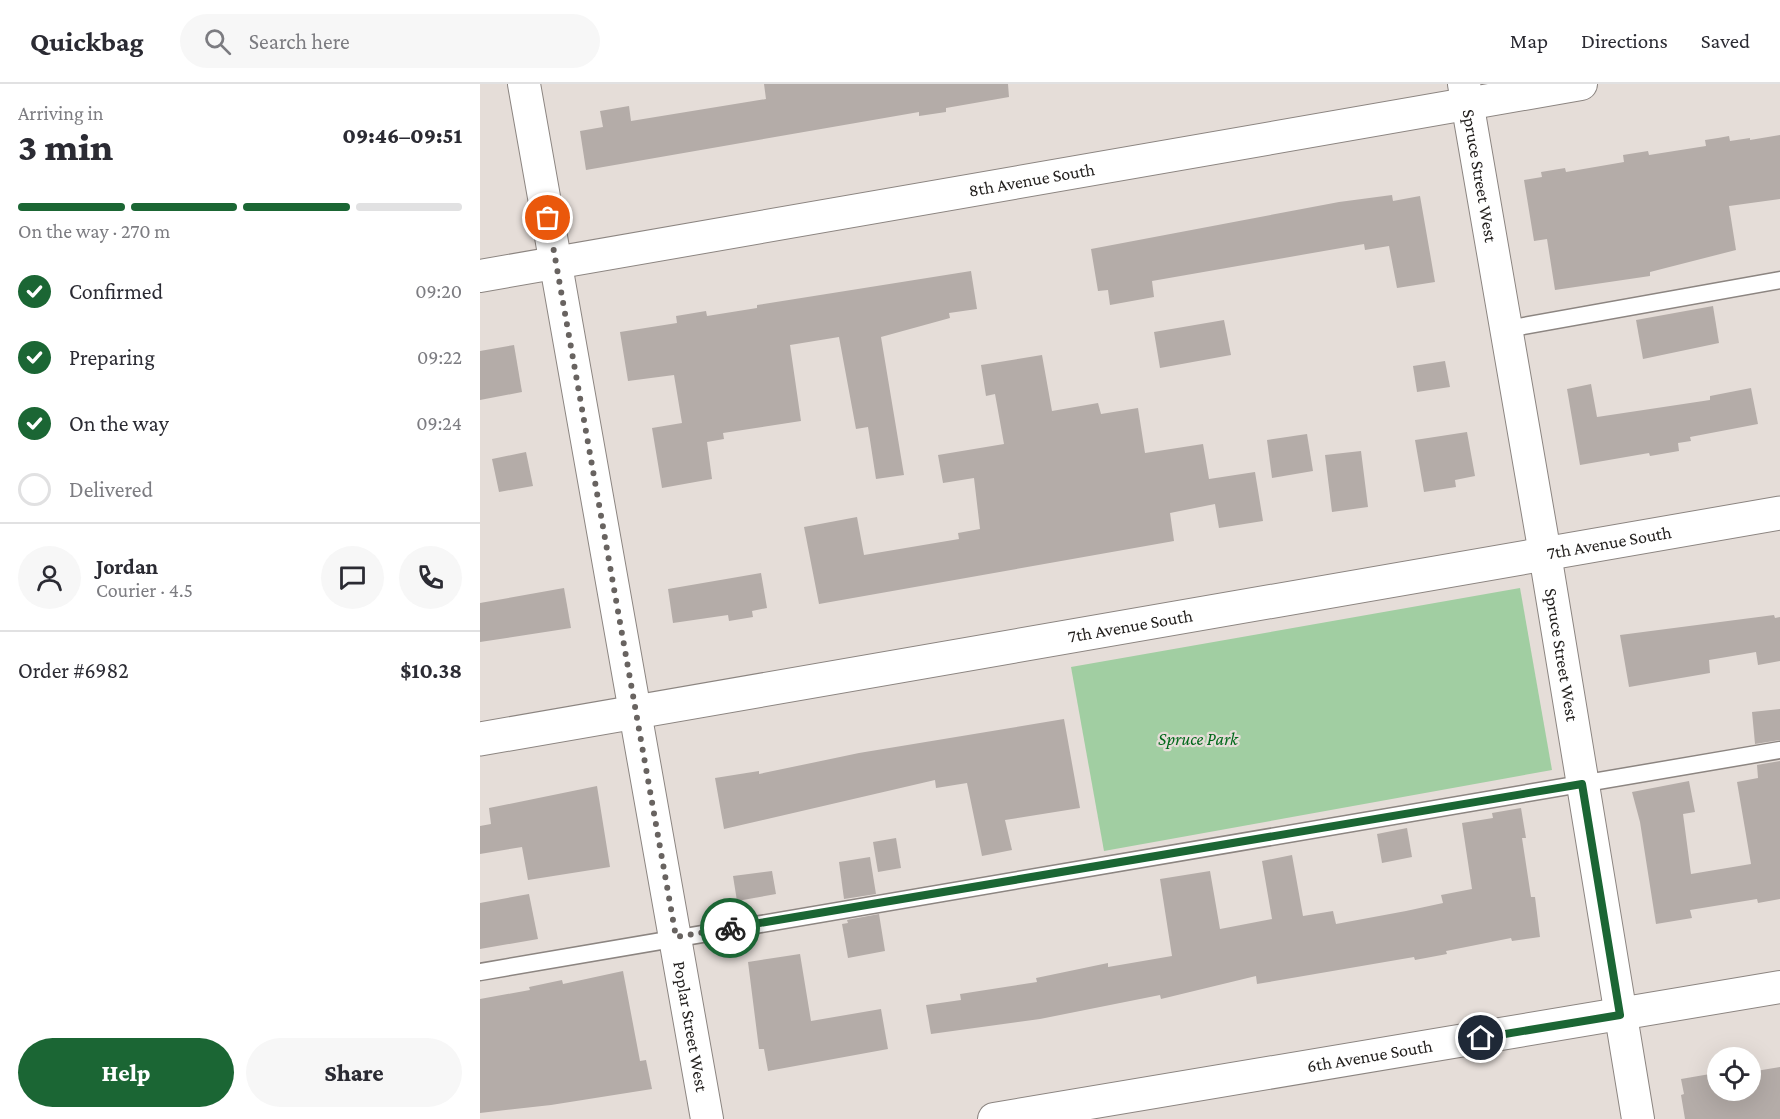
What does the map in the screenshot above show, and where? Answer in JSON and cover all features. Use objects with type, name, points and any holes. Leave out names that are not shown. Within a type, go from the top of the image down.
[{"type":"street","name":"Poplar Street West","points":[[524,84],[637,712],[707,1119]]},
{"type":"street","name":"8th Avenue South","points":[[480,276],[1466,94],[1581,84]]},
{"type":"street","name":"Spruce Street West","points":[[1466,94],[1638,1119]]},
{"type":"street","name":"7th Avenue South","points":[[480,739],[1780,513]]},
{"type":"street","name":"6th Avenue South","points":[[994,1119],[1780,987]]},
{"type":"lane","points":[[1507,329],[1780,280]]},
{"type":"lane","points":[[480,972],[1780,750]]},
{"type":"green space","name":"Spruce Park","points":[[1520,588],[1552,770],[1104,851],[1071,667]]},
{"type":"building","points":[[764,84],[1008,84],[1009,97],[946,108],[946,112],[919,116],[919,112],[586,170],[580,131],[603,127],[600,111],[629,106],[631,121],[766,99]]},
{"type":"building","points":[[1780,135],[1780,199],[1729,206],[1736,250],[1650,272],[1650,276],[1555,290],[1547,239],[1534,241],[1524,180],[1542,177],[1541,172],[1565,168],[1566,172],[1624,162],[1623,155],[1648,151],[1649,155],[1706,146],[1705,140],[1729,136],[1730,141],[1750,138],[1750,140]]},
{"type":"building","points":[[1392,195],[1393,201],[1420,196],[1435,282],[1397,288],[1389,246],[1365,250],[1364,244],[1152,281],[1154,297],[1110,305],[1108,290],[1098,291],[1091,249],[1339,202]]},
{"type":"building","points":[[971,271],[977,309],[949,313],[950,318],[881,337],[904,475],[876,479],[868,427],[856,429],[839,337],[790,345],[801,421],[723,433],[724,439],[707,442],[712,479],[662,488],[652,428],[682,423],[674,375],[628,381],[620,332],[677,323],[676,316],[706,311],[707,316],[757,308],[757,305]]},
{"type":"building","points":[[1713,306],[1719,343],[1643,359],[1636,320]]},
{"type":"building","points":[[1224,320],[1231,355],[1160,368],[1154,332]]},
{"type":"building","points":[[514,345],[522,392],[480,400],[480,351]]},
{"type":"building","points":[[1042,355],[1052,411],[1098,403],[1101,414],[1138,408],[1145,453],[1203,444],[1209,479],[1255,472],[1263,521],[1219,528],[1215,504],[1170,513],[1174,541],[819,604],[804,527],[857,517],[864,555],[959,539],[958,533],[980,529],[974,478],[943,483],[938,455],[1004,444],[995,394],[986,396],[981,365]]},
{"type":"building","points":[[1445,361],[1450,387],[1417,392],[1413,366]]},
{"type":"building","points":[[1591,384],[1597,417],[1710,400],[1710,396],[1751,388],[1758,424],[1690,437],[1691,441],[1678,443],[1679,451],[1650,456],[1649,453],[1580,465],[1567,389]]},
{"type":"building","points":[[1467,432],[1475,476],[1455,480],[1456,487],[1424,492],[1415,440]]},
{"type":"building","points":[[1307,434],[1313,471],[1272,478],[1267,440]]},
{"type":"building","points":[[1361,451],[1368,507],[1332,512],[1325,455]]},
{"type":"building","points":[[526,452],[533,486],[499,492],[492,459]]},
{"type":"building","points":[[761,573],[767,608],[752,611],[753,617],[729,621],[728,615],[673,623],[668,589]]},
{"type":"building","points":[[564,588],[571,628],[480,642],[480,603]]},
{"type":"building","points":[[1774,615],[1775,618],[1780,617],[1780,661],[1758,665],[1756,652],[1709,660],[1710,673],[1629,687],[1620,635]]},
{"type":"building","points":[[1780,709],[1780,740],[1755,744],[1752,712]]},
{"type":"building","points":[[1064,719],[1080,808],[1005,820],[1012,850],[982,856],[967,783],[936,788],[935,780],[724,829],[715,778],[759,771],[759,774],[859,753]]},
{"type":"building","points":[[1780,761],[1780,899],[1758,903],[1757,899],[1690,910],[1692,918],[1656,924],[1640,822],[1632,792],[1689,781],[1695,812],[1683,814],[1691,874],[1751,864],[1737,782],[1758,778],[1757,765]]},
{"type":"building","points":[[597,786],[610,867],[528,880],[522,847],[480,854],[480,826],[491,824],[489,808]]},
{"type":"building","points":[[1521,808],[1526,838],[1522,838],[1531,897],[1535,897],[1540,937],[1512,941],[1511,938],[1446,951],[1447,954],[1415,960],[1414,957],[1257,984],[1256,976],[1161,999],[1160,995],[1040,1019],[931,1034],[926,1005],[961,1000],[960,994],[1037,982],[1036,978],[1108,963],[1108,967],[1172,956],[1160,879],[1210,871],[1220,929],[1272,919],[1262,861],[1292,855],[1303,916],[1333,911],[1336,924],[1406,911],[1443,903],[1441,895],[1472,889],[1462,823],[1493,818],[1492,813]]},
{"type":"building","points":[[1407,828],[1412,857],[1382,863],[1377,834]]},
{"type":"building","points":[[896,838],[901,868],[878,872],[873,842]]},
{"type":"building","points":[[870,857],[876,894],[844,899],[839,862]]},
{"type":"building","points":[[772,871],[776,894],[737,901],[733,876]]},
{"type":"building","points":[[529,894],[538,939],[480,949],[480,903]]},
{"type":"building","points":[[879,914],[885,951],[848,958],[842,924],[848,923],[847,920]]},
{"type":"building","points":[[800,954],[811,1021],[881,1009],[888,1049],[768,1071],[764,1049],[759,1049],[748,962]]},
{"type":"building","points":[[623,971],[640,1061],[646,1060],[652,1089],[551,1105],[480,1113],[480,999],[530,990],[529,987],[562,980],[563,984]]},
{"type":"building","points":[[1780,1067],[1780,1119],[1685,1119],[1681,1079],[1707,1075],[1707,1101],[1761,1101],[1761,1070]]},
{"type":"way so far","points":[[548,218],[676,937],[730,928]]},
{"type":"route","points":[[730,928],[1582,784],[1620,1015],[1481,1038]]}]
